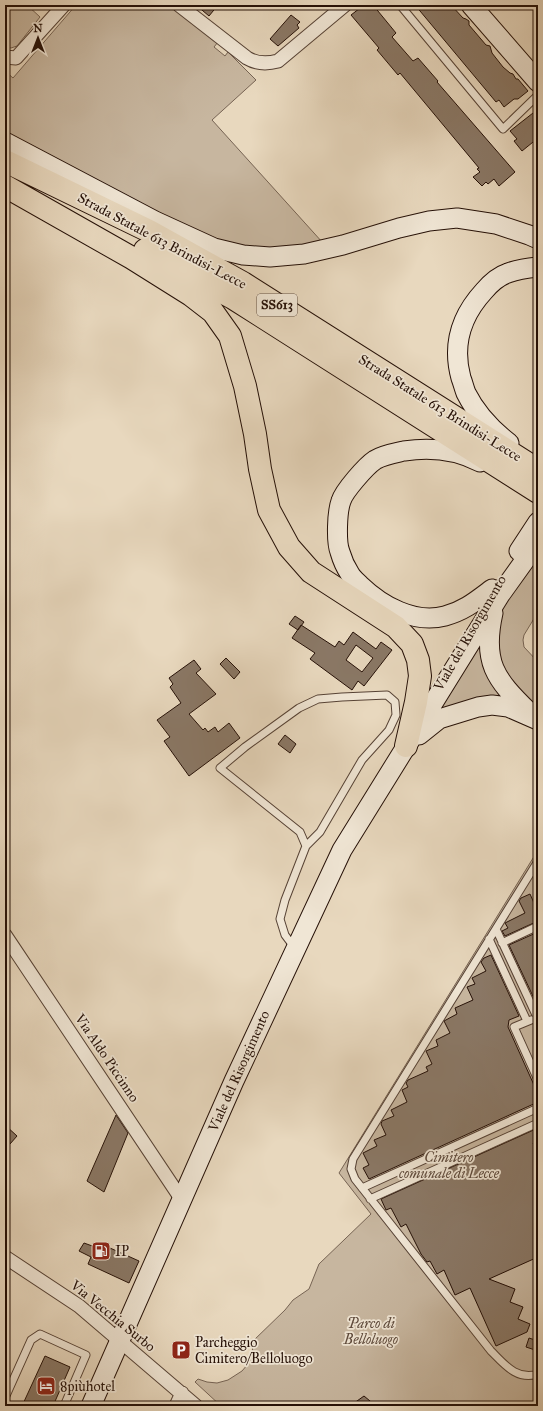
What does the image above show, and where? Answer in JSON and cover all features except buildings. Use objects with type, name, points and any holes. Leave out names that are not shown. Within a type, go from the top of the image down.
[{"type":"highway","name":"Strada Statale 613 Brindisi-Lecce","points":[[5,161],[149,231],[243,283],[537,484]]},
{"type":"highway","name":"Strada Statale 613 Brindisi-Lecce","points":[[5,179],[152,254],[233,298],[537,484]]},
{"type":"highway","points":[[5,186],[132,258],[192,295],[213,312],[230,336],[245,386],[269,510],[289,547],[311,572],[396,627],[412,644],[418,660],[420,676],[406,746]]},
{"type":"main road","points":[[471,5],[538,82]]},
{"type":"main road","points":[[5,142],[155,221],[214,248],[243,255],[270,257],[304,254],[343,245],[399,228],[429,221],[457,218],[496,224],[538,239]]},
{"type":"main road","points":[[538,267],[523,268],[507,273],[489,285],[476,299],[465,317],[459,334],[458,353],[460,372],[465,392],[480,414],[495,433],[533,460],[538,467]]},
{"type":"main road","points":[[496,592],[469,607],[444,616],[425,618],[403,613],[387,606],[370,595],[350,575],[339,551],[337,526],[341,501],[358,475],[376,459],[393,453],[417,449],[441,449],[469,456],[537,484]]},
{"type":"main road","name":"Viale del Risorgimento","points":[[91,1406],[234,1081],[342,850],[406,746],[496,592],[536,532]]},
{"type":"main road","points":[[496,592],[489,629],[488,644],[490,658],[502,684],[537,719]]},
{"type":"main road","points":[[406,746],[439,719],[478,707],[492,705],[508,707],[537,719]]},
{"type":"street","points":[[5,57],[16,58],[64,5]]},
{"type":"street","points":[[180,5],[246,58],[253,62],[261,63],[278,61],[345,5]]},
{"type":"street","name":"Via Aldo Piccinno","points":[[5,935],[182,1200]]},
{"type":"street","name":"Via Vecchia Surbo","points":[[5,1257],[79,1306],[196,1406]]},
{"type":"street","points":[[176,1406],[182,1393]]},
{"type":"lane","points":[[400,5],[503,129],[538,95]]},
{"type":"lane","points":[[295,949],[284,935],[280,919],[285,900],[306,846],[320,832],[362,760],[389,730],[396,715],[395,702],[387,695],[318,699],[299,708],[245,747],[220,768],[300,832],[306,846]]},
{"type":"lane","points":[[538,861],[353,1159],[351,1169],[355,1179],[370,1199],[491,1351],[511,1371],[525,1376],[538,1374]]},
{"type":"lane","points":[[502,943],[538,926]]},
{"type":"lane","points":[[496,929],[537,1016],[514,1027],[538,1080]]},
{"type":"lane","points":[[489,939],[527,1021]]},
{"type":"lane","points":[[362,1188],[538,1108]]},
{"type":"lane","points":[[370,1199],[538,1123]]},
{"type":"lane","points":[[5,1398],[31,1340],[40,1334],[86,1355],[64,1406]]},
{"type":"green space","points":[[5,5],[27,5],[40,17],[17,46],[11,48],[5,47]]},
{"type":"green space","points":[[76,5],[171,5],[218,42],[214,47],[225,56],[228,52],[256,80],[212,120],[323,243],[263,251],[210,239],[73,170],[5,132],[5,71],[13,78]]},
{"type":"green space","points":[[538,550],[538,612],[524,635],[523,640],[524,647],[538,662],[538,709],[530,704],[496,659],[501,610]]},
{"type":"green space","points":[[481,641],[510,701],[438,711]]},
{"type":"green space","name":"Cimitero comunale di Lecce","points":[[538,850],[538,1406],[221,1406],[195,1382],[198,1379],[217,1383],[228,1380],[242,1371],[252,1356],[253,1341],[285,1310],[293,1300],[309,1289],[319,1264],[371,1214],[339,1173]]},
{"type":"place","name":"IP","points":[[101,1251]]},
{"type":"place","name":"Parcheggio Cimitero/Belloluogo","points":[[181,1350]]},
{"type":"place","name":"8piùhotel","points":[[46,1386]]},
{"type":"park label","name":"Parco di Belloluogo","points":[[371,1332]]}]
